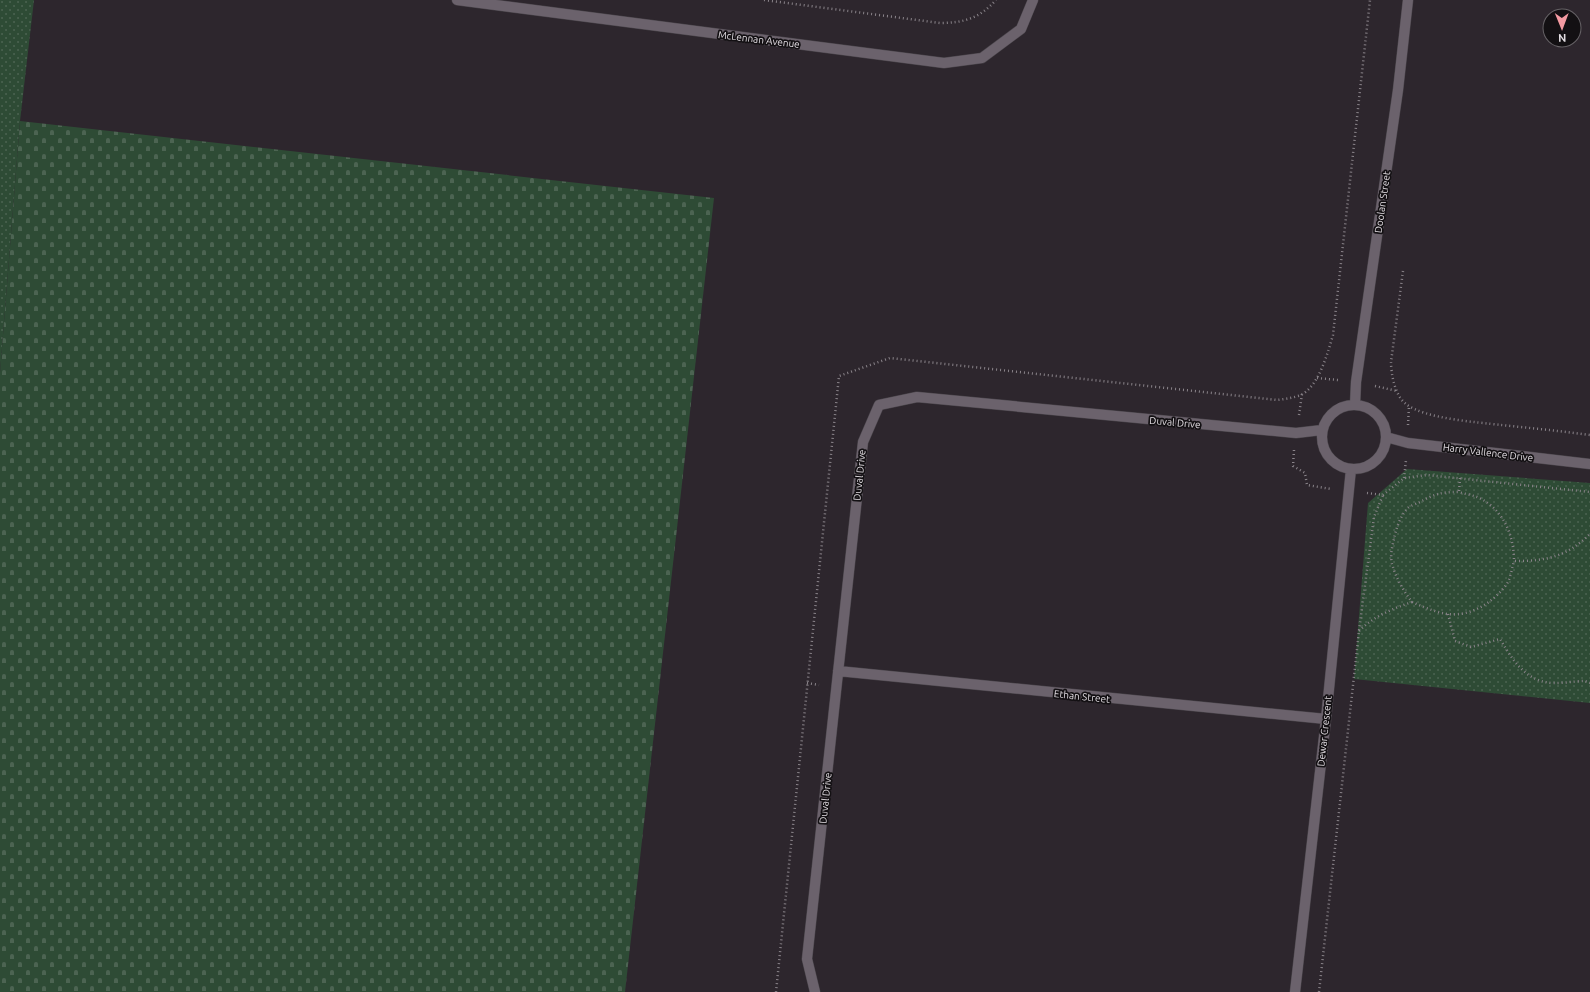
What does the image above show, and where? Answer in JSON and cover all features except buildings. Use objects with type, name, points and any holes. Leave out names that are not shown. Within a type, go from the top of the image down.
[{"type":"street","name":"McLennan Avenue","points":[[457,0],[944,62],[982,58],[1021,29],[1033,0]]},
{"type":"street","name":"Doolan Street","points":[[1355,405],[1356,382],[1398,90],[1408,0]]},
{"type":"street","name":"Duval Drive","points":[[815,992],[808,959],[838,671],[863,442],[879,405],[917,397],[1296,433],[1322,430]]},
{"type":"street","points":[[1355,405],[1366,407],[1376,413],[1385,428],[1386,437],[1384,448],[1376,460],[1367,466],[1351,469],[1340,466],[1326,453],[1322,442],[1322,430],[1326,420],[1336,410],[1346,406],[1355,405]]},
{"type":"street","name":"Harry Vallence Drive","points":[[1386,437],[1414,444],[1590,464]]},
{"type":"street","name":"Dewar Crescent","points":[[1295,992],[1326,719],[1351,469]]},
{"type":"street","name":"Ethan Street","points":[[838,671],[1326,719]]},
{"type":"path","points":[[764,0],[940,23],[957,23],[971,18],[984,11],[996,0]]},
{"type":"path","points":[[776,992],[839,376],[890,358],[1276,400],[1302,394],[1320,374],[1333,335],[1370,0]]},
{"type":"path","points":[[1403,271],[1391,362],[1392,375],[1397,391],[1405,404],[1418,410],[1451,419],[1590,435]]},
{"type":"path","points":[[1302,394],[1293,466],[1304,473],[1308,485],[1383,495]]},
{"type":"path","points":[[1319,992],[1359,632],[1374,518],[1383,495],[1404,478],[1427,475],[1590,492]]},
{"type":"path","points":[[1459,492],[1460,478]]},
{"type":"path","points":[[1459,492],[1478,498],[1489,504],[1499,514],[1512,538],[1514,561],[1508,581],[1499,593],[1486,605],[1466,613],[1448,614],[1426,609],[1412,602],[1396,575],[1392,562],[1392,550],[1398,523],[1408,508],[1434,494],[1459,492]]},
{"type":"path","points":[[1514,561],[1550,559],[1566,553],[1590,534]]},
{"type":"path","points":[[1359,632],[1369,621],[1384,612],[1412,602]]},
{"type":"path","points":[[1448,614],[1455,641],[1471,647],[1500,638],[1516,664],[1531,677],[1546,682],[1585,681],[1590,683]]},
{"type":"green space","points":[[0,0],[34,0],[20,121],[0,373]]},
{"type":"green space","points":[[20,121],[714,198],[625,992],[0,992],[0,373]]},
{"type":"green space","points":[[1407,469],[1590,483],[1590,703],[1354,679],[1368,503]]}]
